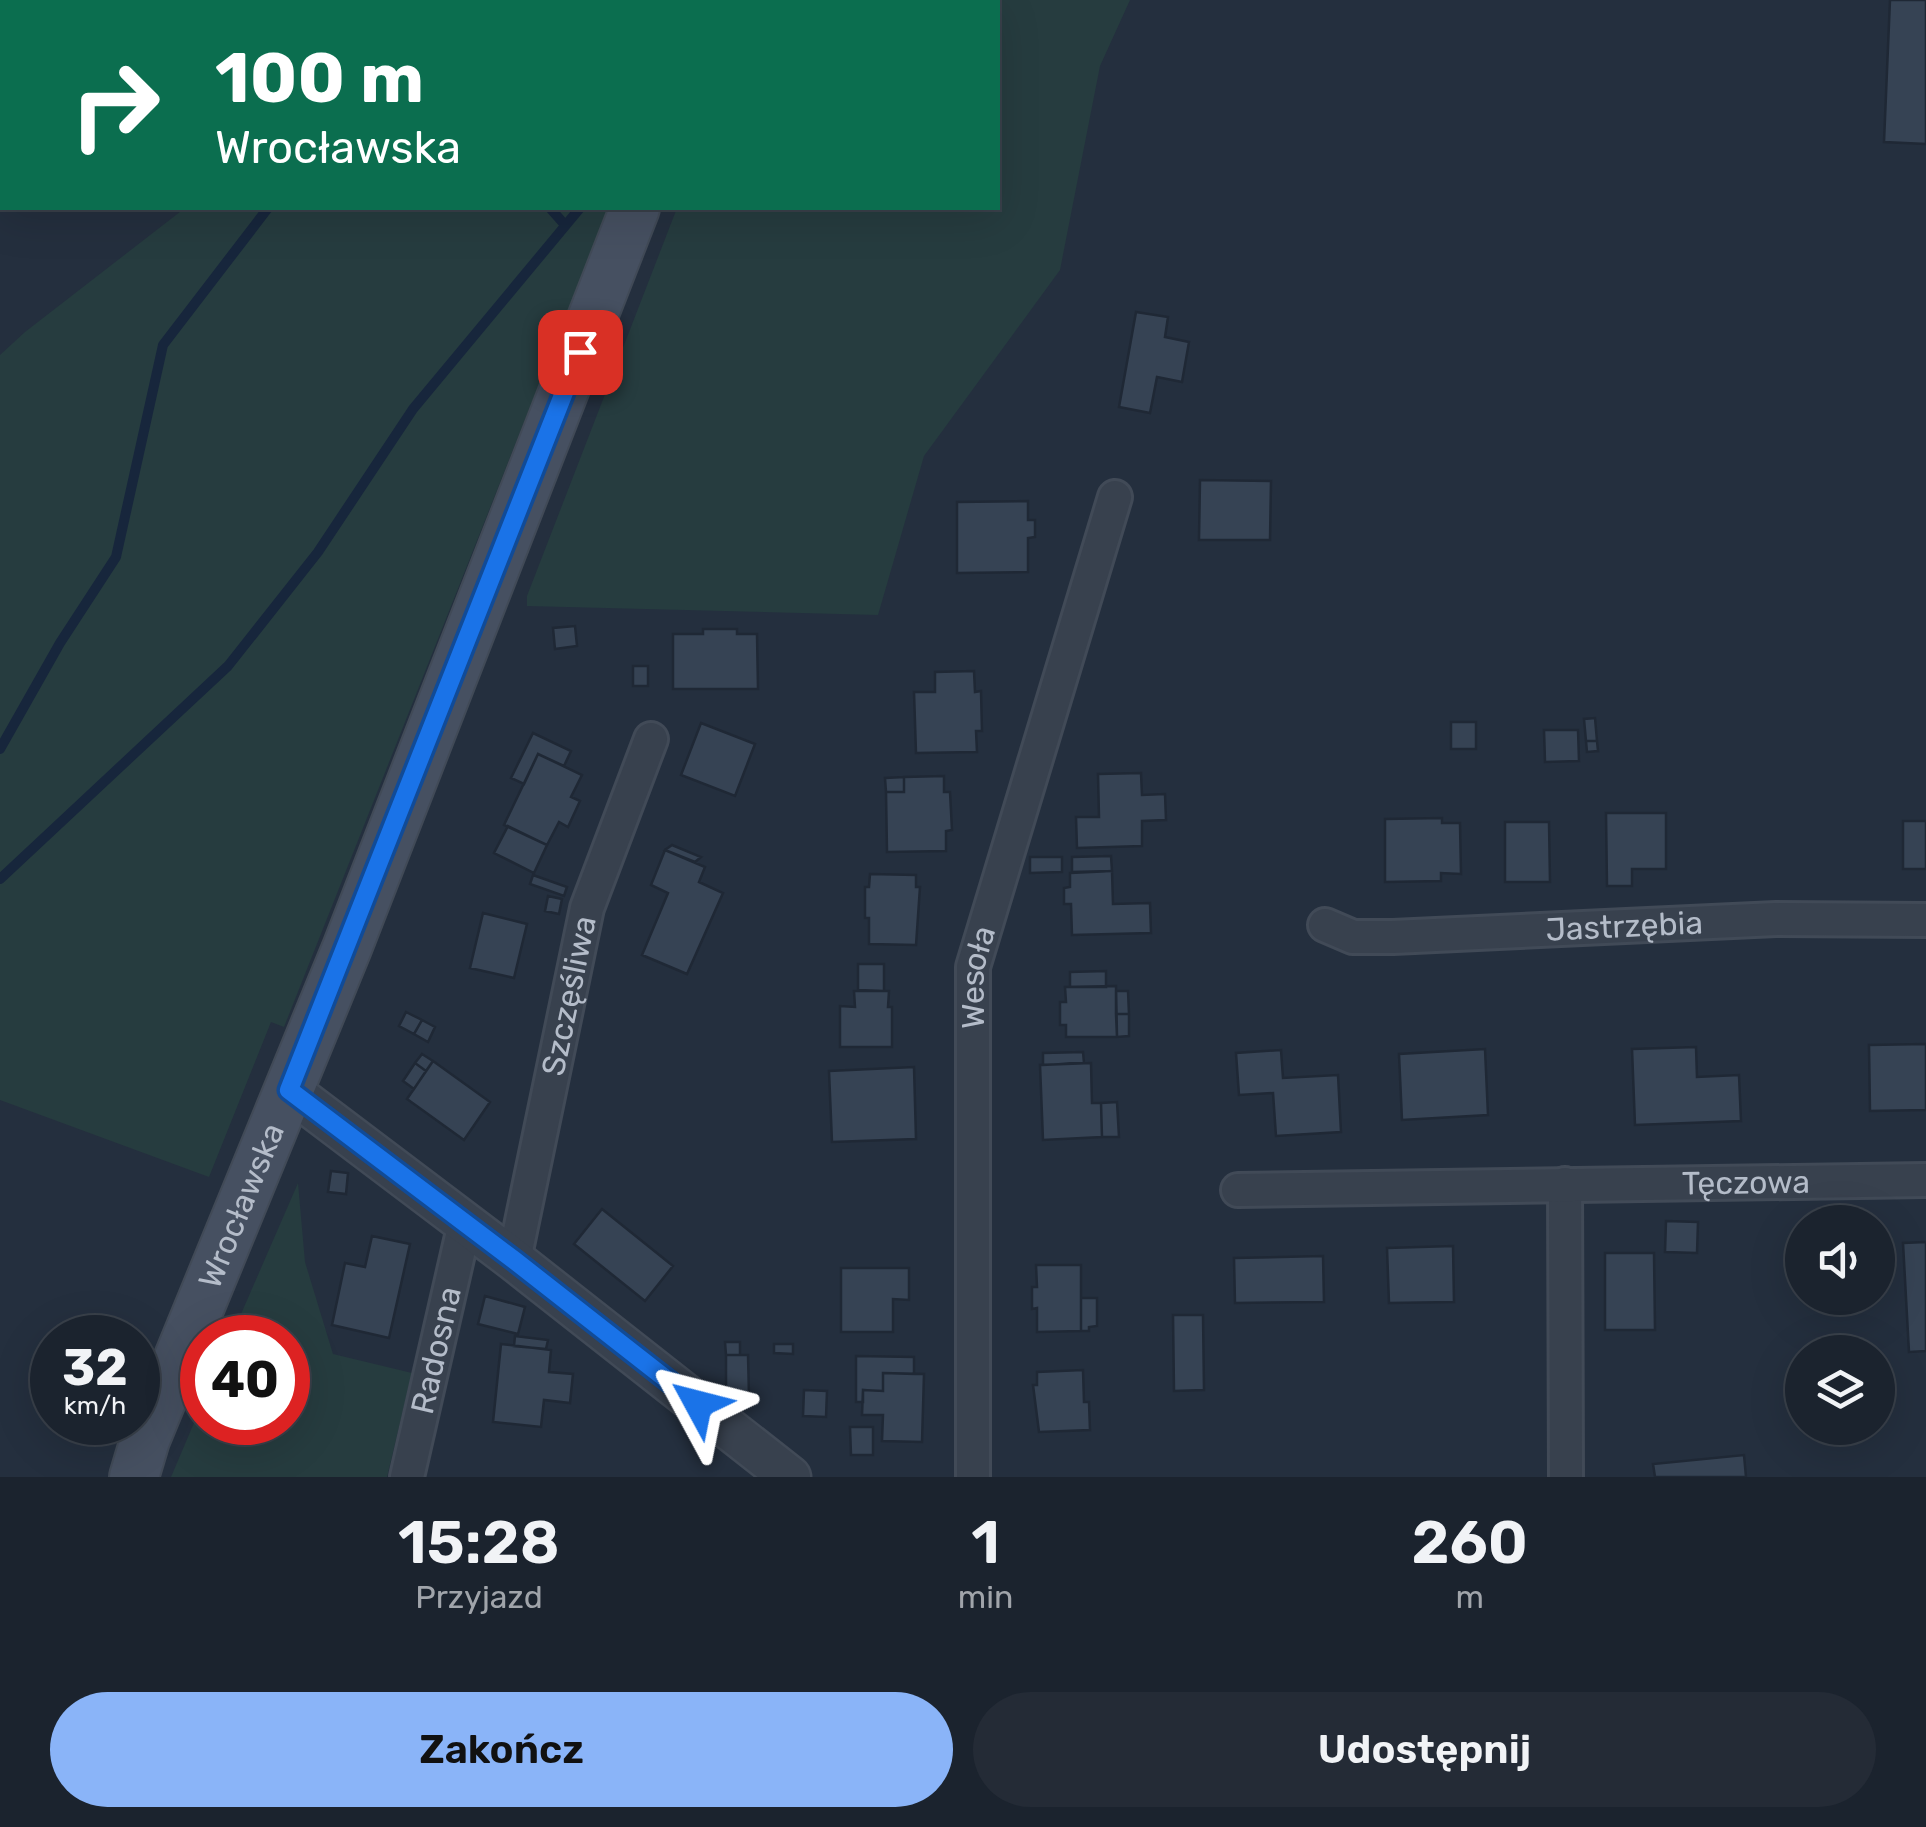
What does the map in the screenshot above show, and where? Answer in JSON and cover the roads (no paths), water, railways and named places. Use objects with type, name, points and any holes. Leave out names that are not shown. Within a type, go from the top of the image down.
[{"type":"main road","name":"Wrocławska","points":[[134,1477],[634,210]]},
{"type":"street","name":"Wesoła","points":[[974,1477],[972,968],[1115,497]]},
{"type":"street","name":"Szczęśliwa","points":[[514,1260],[587,908],[651,739]]},
{"type":"street","name":"Jastrzębia","points":[[1325,925],[1352,937],[1393,937],[1776,919],[1926,920]]},
{"type":"street","points":[[289,1090],[514,1260],[790,1477]]},
{"type":"street","name":"Tęczowa","points":[[1238,1190],[1926,1180]]},
{"type":"street","points":[[1565,1184],[1566,1477]]},
{"type":"street","name":"Radosna","points":[[407,1477],[465,1223]]},
{"type":"waterway","points":[[0,749],[60,643],[116,557],[163,345],[266,210]]},
{"type":"waterway","points":[[552,210],[565,225]]},
{"type":"waterway","points":[[0,879],[228,666],[318,552],[413,409],[578,210]]}]
